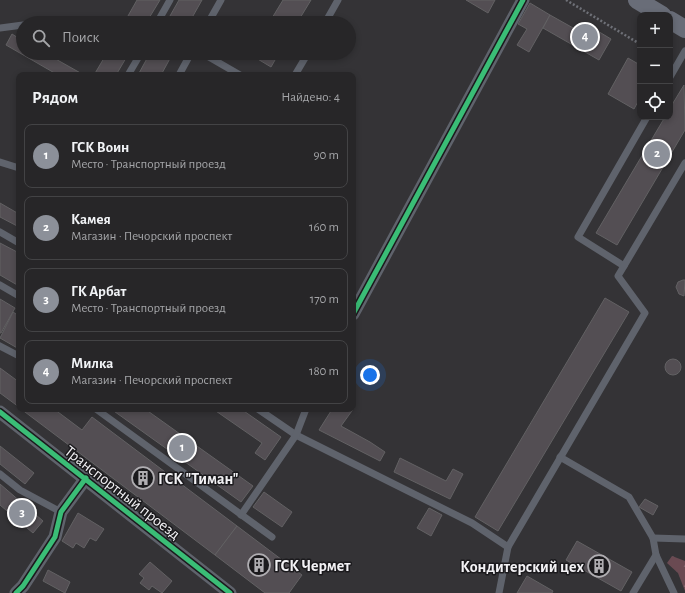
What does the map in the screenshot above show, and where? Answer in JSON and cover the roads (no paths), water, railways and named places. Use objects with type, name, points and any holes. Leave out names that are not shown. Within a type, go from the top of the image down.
[{"type":"main road","points":[[637,0],[657,12]]},
{"type":"street","points":[[356,308],[523,0]]},
{"type":"street","name":"Транспортный проезд","points":[[0,412],[86,478],[230,593]]},
{"type":"street","points":[[16,593],[23,586],[55,537],[61,512],[86,478]]},
{"type":"lane","points":[[161,16],[170,0]]},
{"type":"lane","points":[[212,16],[221,0]]},
{"type":"lane","points":[[329,16],[338,0]]},
{"type":"lane","points":[[0,28],[16,26]]},
{"type":"lane","points":[[673,72],[685,51]]},
{"type":"lane","points":[[130,72],[136,60]]},
{"type":"lane","points":[[181,72],[187,60]]},
{"type":"lane","points":[[214,60],[235,72]]},
{"type":"lane","points":[[297,72],[304,60]]},
{"type":"lane","points":[[624,266],[578,237],[645,120]]},
{"type":"lane","points":[[0,162],[16,167]]},
{"type":"lane","points":[[499,593],[508,547],[645,313],[618,276],[685,164]]},
{"type":"lane","points":[[0,232],[16,241]]},
{"type":"lane","points":[[0,285],[16,294]]},
{"type":"lane","points":[[0,346],[16,354]]},
{"type":"lane","points":[[100,412],[272,536]]},
{"type":"lane","points":[[262,412],[296,435],[472,523],[508,547]]},
{"type":"lane","points":[[241,515],[296,435],[305,412]]},
{"type":"lane","points":[[560,457],[629,498],[653,538],[656,556],[674,593]]},
{"type":"lane","points":[[0,474],[20,490],[61,512]]},
{"type":"lane","points":[[653,538],[685,539]]},
{"type":"lane","points":[[633,593],[656,556]]},
{"type":"place","name":"Милка","points":[[585,37]]},
{"type":"place","name":"Камея","points":[[657,154]]},
{"type":"place","name":"ГСК Воин","points":[[182,448]]},
{"type":"place","name":"ГСК \"Тиман\"","points":[[143,478]]},
{"type":"place","name":"ГК Арбат","points":[[22,513]]},
{"type":"place","name":"ГСК Чермет","points":[[259,565]]},
{"type":"place","name":"Кондитерский цех","points":[[599,566]]}]
